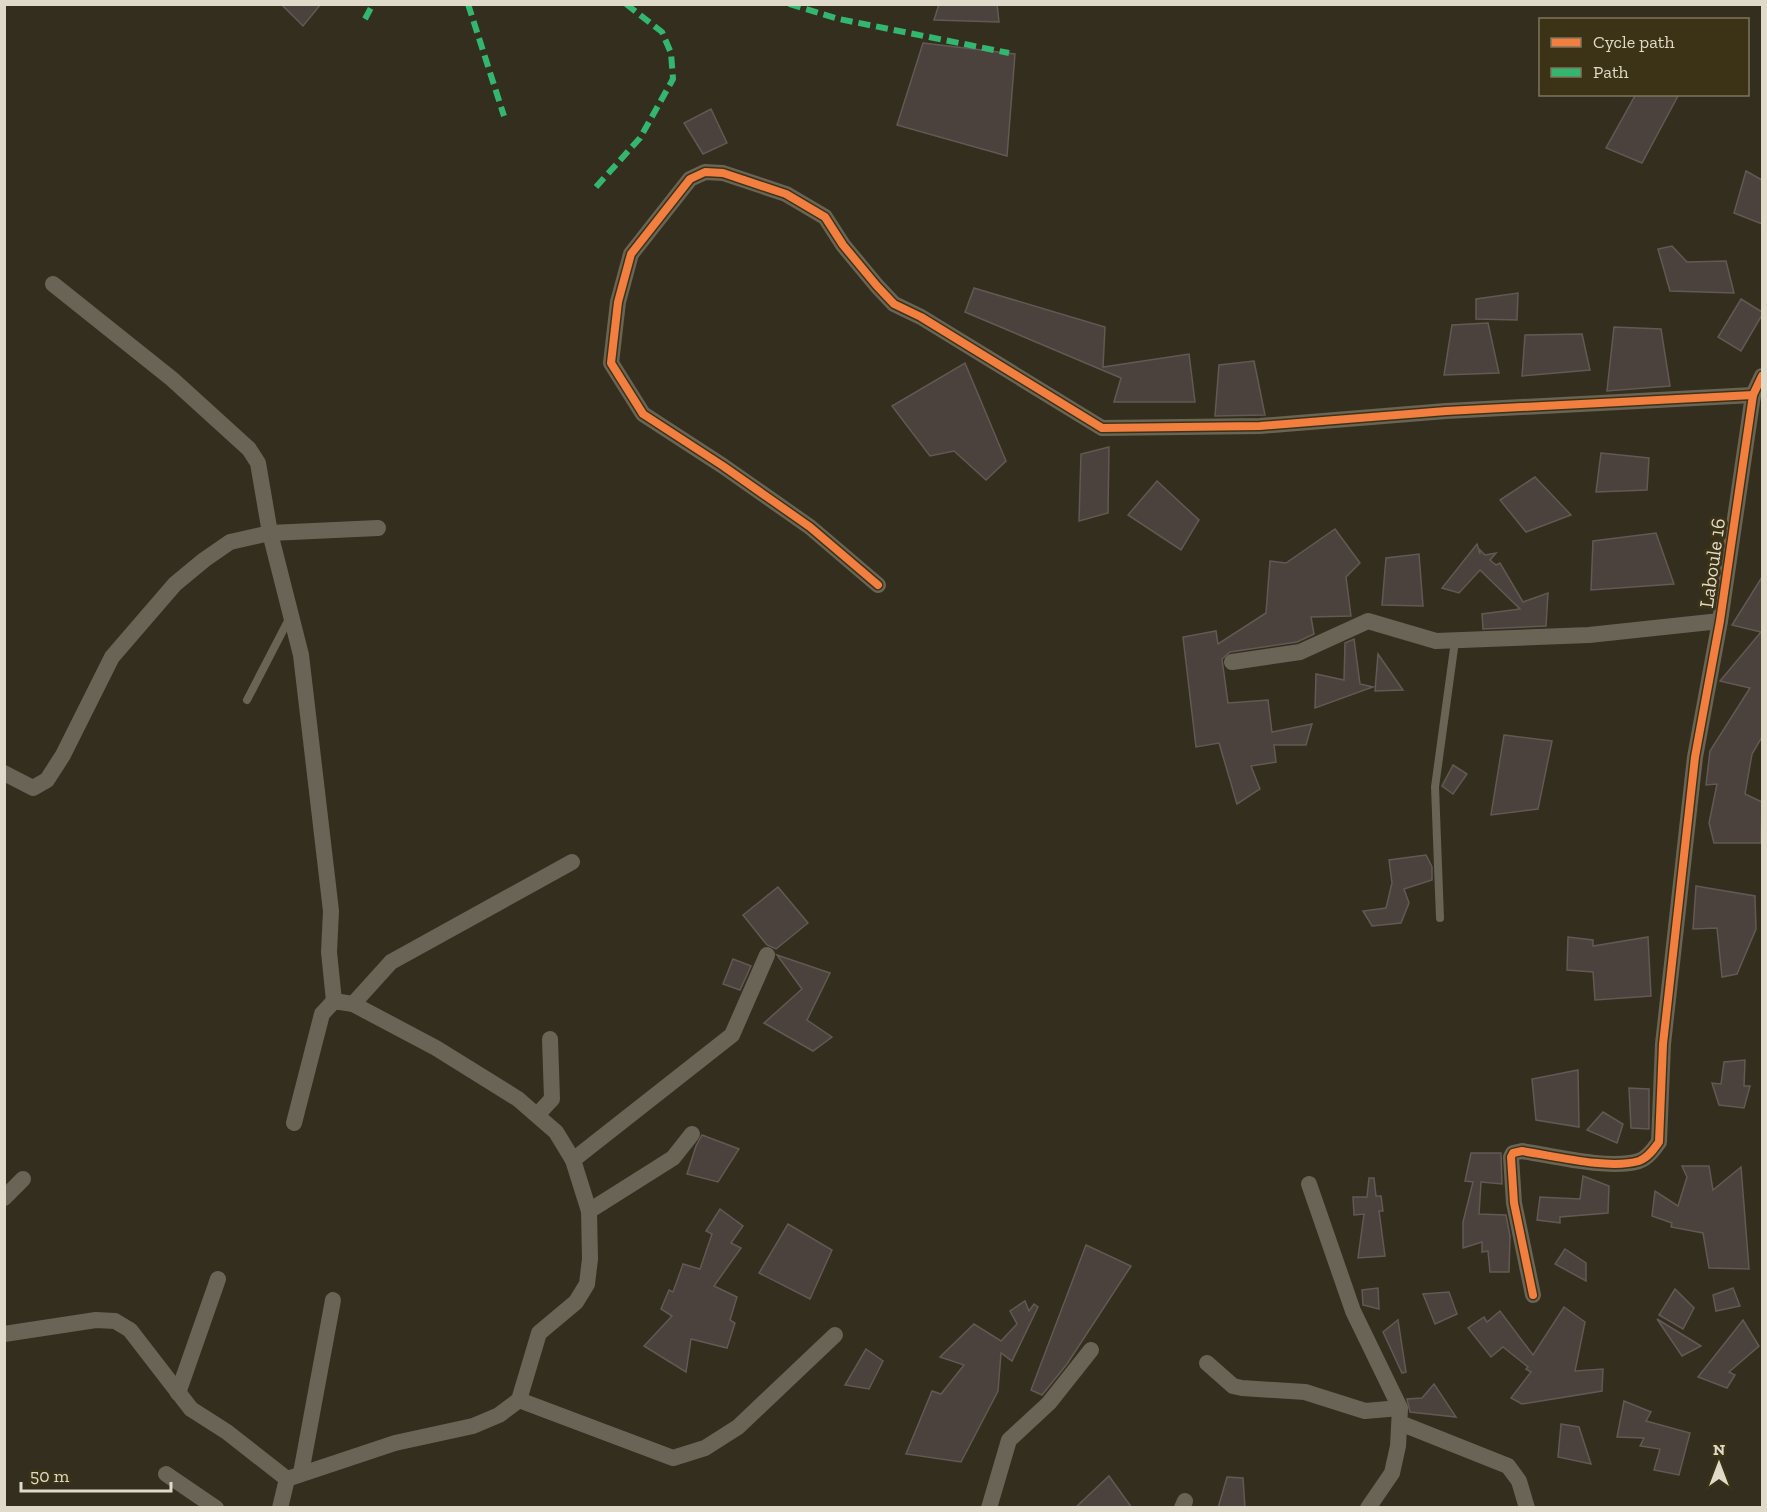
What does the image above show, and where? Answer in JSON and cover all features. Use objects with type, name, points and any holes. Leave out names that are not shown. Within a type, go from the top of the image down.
[{"type":"street","points":[[878,585],[810,527],[723,465],[643,414],[611,363],[618,302],[631,255],[690,179],[705,172],[723,173],[786,194],[825,217],[843,245],[894,304],[921,317],[1102,428],[1260,426],[1446,411],[1753,395]]},
{"type":"street","points":[[53,284],[172,379],[249,449],[258,463],[270,533],[301,655],[331,911],[329,952],[334,1001],[322,1014],[294,1123]]},
{"type":"street","name":"Laboule 16","points":[[1533,1295],[1515,1203],[1511,1157],[1513,1153],[1522,1151],[1609,1163],[1639,1161],[1651,1153],[1659,1142],[1663,1044],[1695,757],[1720,621],[1753,395],[1762,376]]},
{"type":"street","points":[[4,773],[33,788],[46,780],[63,755],[112,657],[150,610],[175,584],[230,542],[270,533],[378,528]]},
{"type":"street","points":[[1232,662],[1300,652],[1368,621],[1436,641],[1455,641],[1589,635],[1720,621]]},
{"type":"street","points":[[353,1004],[392,962],[572,862]]},
{"type":"street","points":[[573,1160],[732,1035],[766,955]]},
{"type":"street","points":[[294,1476],[395,1443],[473,1426],[499,1415],[519,1400],[539,1333],[576,1302],[587,1284],[590,1259],[589,1210],[573,1160],[556,1132],[538,1114],[436,1048],[353,1004],[334,1001]]},
{"type":"street","points":[[538,1114],[552,1099],[550,1039]]},
{"type":"street","points":[[589,1210],[673,1158],[692,1134]]},
{"type":"street","points":[[4,1198],[23,1179]]},
{"type":"street","points":[[1309,1184],[1353,1311],[1400,1415],[1392,1473],[1368,1508]]},
{"type":"street","points":[[178,1393],[218,1279]]},
{"type":"street","points":[[280,1508],[294,1476],[333,1300]]},
{"type":"street","points":[[4,1334],[96,1320],[115,1320],[130,1330],[191,1409],[294,1476]]},
{"type":"street","points":[[519,1400],[673,1458],[705,1448],[738,1426],[835,1335]]},
{"type":"street","points":[[988,1508],[1009,1440],[1049,1403],[1091,1350]]},
{"type":"street","points":[[1207,1363],[1233,1386],[1305,1392],[1365,1411],[1400,1415],[1508,1466],[1519,1481],[1527,1508]]},
{"type":"street","points":[[166,1474],[216,1508]]},
{"type":"lane","points":[[247,700],[291,614]]},
{"type":"lane","points":[[1440,918],[1435,786],[1455,641]]},
{"type":"building","points":[[281,4],[321,4],[303,26]]},
{"type":"building","points":[[939,4],[997,4],[999,22],[934,20]]},
{"type":"building","points":[[923,43],[1015,54],[1007,156],[897,125]]},
{"type":"building","points":[[1635,96],[1678,96],[1642,163],[1606,148]]},
{"type":"building","points":[[711,109],[727,143],[703,154],[684,123]]},
{"type":"building","points":[[1746,171],[1762,180],[1762,224],[1734,213]]},
{"type":"building","points":[[1672,246],[1687,262],[1726,261],[1734,293],[1670,291],[1658,249]]},
{"type":"building","points":[[974,288],[1105,327],[1103,367],[1189,354],[1195,402],[1114,402],[1121,378],[965,312]]},
{"type":"building","points":[[1518,293],[1517,320],[1476,319],[1476,299]]},
{"type":"building","points":[[1741,299],[1762,312],[1762,315],[1741,351],[1718,337]]},
{"type":"building","points":[[1488,323],[1499,373],[1444,375],[1452,325]]},
{"type":"building","points":[[1614,327],[1661,329],[1670,386],[1607,391]]},
{"type":"building","points":[[1582,334],[1590,370],[1522,376],[1525,335]]},
{"type":"building","points":[[1254,361],[1265,415],[1215,416],[1219,365]]},
{"type":"building","points":[[965,363],[1006,461],[986,480],[954,451],[930,456],[892,406]]},
{"type":"building","points":[[1109,447],[1108,513],[1079,521],[1081,454]]},
{"type":"building","points":[[1601,453],[1649,458],[1647,490],[1596,492]]},
{"type":"building","points":[[1535,477],[1571,515],[1526,532],[1500,500]]},
{"type":"building","points":[[1157,481],[1199,520],[1181,550],[1128,515]]},
{"type":"building","points":[[1335,529],[1360,563],[1346,577],[1351,616],[1311,617],[1314,634],[1297,642],[1230,652],[1222,659],[1228,703],[1268,700],[1272,732],[1312,724],[1306,745],[1274,745],[1276,762],[1251,766],[1260,789],[1237,804],[1219,743],[1196,747],[1183,637],[1216,631],[1218,644],[1266,613],[1270,561],[1286,563]]},
{"type":"building","points":[[1656,533],[1674,584],[1591,590],[1593,541]]},
{"type":"building","points":[[1477,544],[1480,554],[1479,549],[1485,555],[1496,553],[1490,560],[1496,565],[1500,563],[1523,602],[1548,593],[1546,626],[1483,629],[1482,614],[1520,609],[1480,570],[1459,593],[1442,588]]},
{"type":"building","points":[[1419,554],[1423,606],[1382,605],[1386,558]]},
{"type":"building","points":[[1762,577],[1762,737],[1752,754],[1745,794],[1762,802],[1761,843],[1714,843],[1709,823],[1717,784],[1706,785],[1710,751],[1750,688],[1720,681],[1761,632],[1732,625]]},
{"type":"building","points":[[1354,639],[1360,684],[1373,687],[1315,708],[1316,674],[1344,680],[1345,643]]},
{"type":"building","points":[[1378,654],[1403,690],[1375,691]]},
{"type":"building","points":[[1504,735],[1552,741],[1538,809],[1491,815]]},
{"type":"building","points":[[1453,765],[1467,774],[1453,794],[1442,786]]},
{"type":"building","points":[[1426,855],[1432,867],[1432,880],[1404,889],[1409,903],[1401,923],[1372,926],[1363,911],[1386,908],[1392,883],[1389,860]]},
{"type":"building","points":[[1696,886],[1755,896],[1756,929],[1737,974],[1722,977],[1717,928],[1693,929]]},
{"type":"building","points":[[778,887],[808,923],[776,949],[767,945],[743,915]]},
{"type":"building","points":[[1568,937],[1593,940],[1593,946],[1648,937],[1651,996],[1595,1000],[1593,972],[1567,970]]},
{"type":"building","points":[[777,955],[830,973],[807,1020],[832,1037],[813,1051],[764,1023],[802,989]]},
{"type":"building","points":[[733,959],[751,966],[740,990],[723,984]]},
{"type":"building","points":[[1745,1060],[1744,1086],[1750,1086],[1744,1108],[1719,1105],[1712,1083],[1721,1084],[1724,1062]]},
{"type":"building","points":[[1578,1070],[1579,1127],[1536,1120],[1532,1079]]},
{"type":"building","points":[[1629,1088],[1649,1089],[1649,1129],[1631,1128]]},
{"type":"building","points":[[1603,1112],[1623,1124],[1617,1143],[1587,1130]]},
{"type":"building","points":[[702,1135],[739,1149],[718,1182],[687,1174]]},
{"type":"building","points":[[1471,1153],[1501,1153],[1502,1184],[1481,1182],[1479,1214],[1506,1215],[1510,1236],[1509,1272],[1490,1272],[1488,1251],[1482,1252],[1482,1242],[1463,1248],[1463,1222],[1473,1182],[1465,1181]]},
{"type":"building","points":[[1682,1166],[1709,1166],[1713,1190],[1741,1167],[1749,1269],[1709,1268],[1703,1233],[1671,1227],[1672,1223],[1652,1216],[1655,1191],[1678,1206],[1687,1177]]},
{"type":"building","points":[[1583,1176],[1609,1186],[1608,1213],[1560,1217],[1560,1223],[1537,1220],[1540,1197],[1580,1199]]},
{"type":"building","points":[[1369,1178],[1374,1178],[1376,1196],[1381,1196],[1383,1211],[1379,1211],[1385,1256],[1358,1258],[1364,1214],[1354,1215],[1353,1197],[1367,1197]]},
{"type":"building","points":[[720,1209],[743,1226],[731,1243],[741,1248],[714,1286],[737,1297],[730,1320],[735,1323],[727,1348],[691,1339],[686,1372],[644,1346],[672,1316],[661,1309],[669,1290],[673,1292],[683,1264],[700,1269],[712,1234],[706,1231]]},
{"type":"building","points":[[788,1224],[832,1250],[810,1299],[759,1273]]},
{"type":"building","points":[[1086,1245],[1131,1266],[1067,1364],[1042,1395],[1031,1390]]},
{"type":"building","points":[[1565,1249],[1586,1263],[1586,1281],[1555,1264]]},
{"type":"building","points":[[1378,1288],[1379,1309],[1363,1305],[1362,1290]]},
{"type":"building","points":[[1733,1288],[1740,1306],[1716,1311],[1713,1295]]},
{"type":"building","points":[[1675,1289],[1694,1308],[1683,1329],[1659,1315]]},
{"type":"building","points":[[1449,1292],[1457,1314],[1435,1324],[1423,1294]]},
{"type":"building","points":[[1025,1301],[1029,1311],[1034,1304],[1038,1307],[1012,1361],[1001,1353],[998,1391],[961,1462],[906,1454],[932,1391],[941,1394],[964,1365],[940,1357],[974,1324],[1001,1341],[1017,1324],[1010,1311]]},
{"type":"building","points":[[1564,1307],[1585,1322],[1575,1371],[1603,1369],[1602,1391],[1522,1404],[1511,1398],[1531,1372],[1526,1369],[1528,1367],[1503,1347],[1491,1357],[1468,1328],[1484,1317],[1487,1322],[1500,1311],[1533,1355]]},
{"type":"building","points":[[1657,1319],[1701,1346],[1682,1356]]},
{"type":"building","points":[[1398,1320],[1406,1372],[1402,1373],[1383,1332]]},
{"type":"building","points":[[1743,1320],[1759,1346],[1729,1372],[1735,1375],[1727,1388],[1698,1377]]},
{"type":"building","points":[[866,1349],[883,1361],[869,1389],[845,1385]]},
{"type":"building","points":[[1434,1384],[1456,1417],[1410,1412],[1407,1399],[1422,1398]]},
{"type":"building","points":[[1624,1401],[1651,1412],[1646,1421],[1690,1433],[1679,1475],[1654,1470],[1660,1449],[1640,1446],[1644,1438],[1617,1437]]},
{"type":"building","points":[[1561,1424],[1579,1427],[1591,1464],[1558,1457]]},
{"type":"building","points":[[1109,1476],[1132,1508],[1075,1508]]},
{"type":"building","points":[[1227,1477],[1243,1478],[1245,1508],[1218,1508]]},
{"type":"marked path","points":[[365,19],[373,4]]},
{"type":"marked path","points":[[468,4],[504,116]]},
{"type":"marked path","points":[[596,187],[640,138],[673,79],[671,53],[662,32],[626,4]]},
{"type":"marked path","points":[[789,4],[839,19],[1009,53]]},
{"type":"cycle path","points":[[878,585],[810,527],[643,414],[611,363],[618,302],[631,254],[690,179],[705,172],[723,173],[786,194],[825,217],[843,245],[894,304],[921,317],[1102,428],[1260,426],[1446,411],[1753,395]]},
{"type":"cycle path","points":[[1533,1295],[1514,1203],[1511,1157],[1513,1153],[1522,1151],[1597,1163],[1627,1163],[1645,1158],[1659,1142],[1663,1044],[1695,757],[1720,621],[1753,395],[1762,376]]}]
